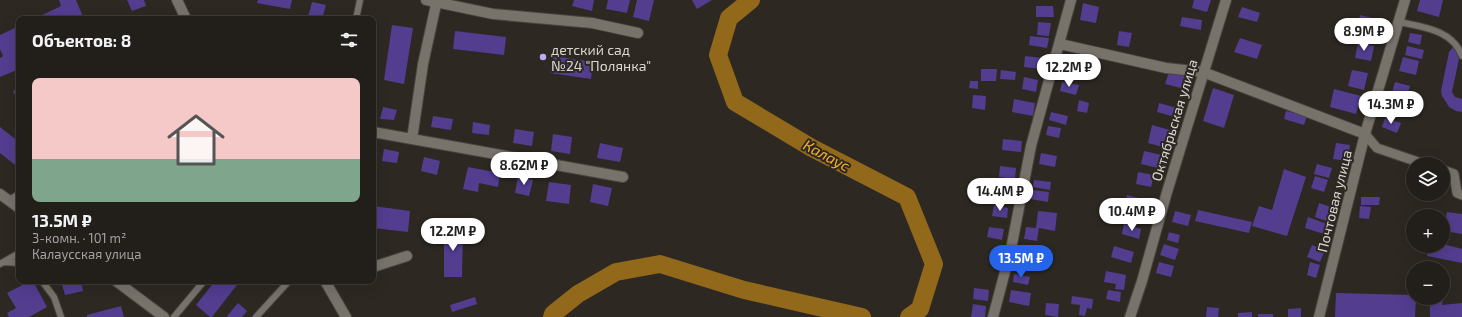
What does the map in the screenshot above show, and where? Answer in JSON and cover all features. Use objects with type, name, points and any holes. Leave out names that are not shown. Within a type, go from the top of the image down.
[{"type":"street","points":[[177,0],[185,16]]},
{"type":"street","points":[[993,317],[1011,249],[1031,146],[1071,0]]},
{"type":"street","name":"Октябрьская улица","points":[[1130,317],[1142,282],[1203,72],[1226,0]]},
{"type":"street","name":"Почтовая улица","points":[[1319,317],[1365,134],[1406,0]]},
{"type":"street","points":[[412,139],[433,1],[520,17],[548,18],[592,23],[638,33]]},
{"type":"street","points":[[1060,44],[1166,68],[1203,72],[1365,134],[1377,148],[1406,158]]},
{"type":"street","points":[[376,133],[623,177]]},
{"type":"street","points":[[1450,173],[1454,174],[1457,194],[1462,195]]},
{"type":"street","points":[[0,194],[16,206]]},
{"type":"street","points":[[376,266],[407,256]]},
{"type":"street","points":[[120,284],[164,317]]},
{"type":"street","points":[[328,284],[346,317]]},
{"type":"lane","points":[[357,16],[360,0]]},
{"type":"lane","points":[[1399,22],[1444,34],[1459,46],[1462,56]]},
{"type":"lane","points":[[9,200],[16,196]]},
{"type":"lane","points":[[2,263],[16,255]]},
{"type":"lane","points":[[2,263],[16,264]]},
{"type":"lane","points":[[44,284],[54,297],[62,317]]},
{"type":"lane","points":[[174,317],[202,284]]},
{"type":"lane","points":[[256,317],[287,284]]},
{"type":"building","points":[[59,0],[76,0],[83,16],[40,16],[61,6]]},
{"type":"building","points":[[127,0],[144,0],[146,6],[132,11]]},
{"type":"building","points":[[258,0],[292,0],[290,9],[257,3]]},
{"type":"building","points":[[574,0],[594,0],[592,11],[572,6]]},
{"type":"building","points":[[608,0],[630,0],[627,13],[606,9]]},
{"type":"building","points":[[637,0],[654,0],[649,21],[633,17]]},
{"type":"building","points":[[692,0],[712,0],[697,9]]},
{"type":"building","points":[[1194,0],[1211,0],[1207,12],[1192,8]]},
{"type":"building","points":[[1420,0],[1443,0],[1439,17],[1417,11]]},
{"type":"building","points":[[312,2],[326,5],[323,16],[308,16]]},
{"type":"building","points":[[1083,3],[1099,7],[1096,23],[1080,20]]},
{"type":"building","points":[[1036,6],[1053,6],[1054,17],[1036,17]]},
{"type":"building","points":[[1242,7],[1260,13],[1257,22],[1238,17]]},
{"type":"building","points":[[1360,15],[1380,20],[1378,29],[1358,25]]},
{"type":"building","points":[[1182,17],[1202,20],[1201,30],[1180,26]]},
{"type":"building","points":[[1038,22],[1051,23],[1049,36],[1037,35]]},
{"type":"building","points":[[392,25],[413,28],[404,84],[384,80]]},
{"type":"building","points":[[16,27],[16,70],[0,77],[0,58],[3,56],[0,49],[0,35]]},
{"type":"building","points":[[455,31],[506,37],[504,55],[453,49]]},
{"type":"building","points":[[1119,31],[1132,33],[1129,47],[1117,45]]},
{"type":"building","points":[[1410,33],[1422,35],[1420,45],[1408,42]]},
{"type":"building","points":[[1030,36],[1049,38],[1047,48],[1029,45]]},
{"type":"building","points":[[1240,38],[1262,45],[1257,59],[1234,52]]},
{"type":"building","points":[[1358,43],[1374,46],[1371,61],[1355,58]]},
{"type":"building","points":[[1407,46],[1424,50],[1422,59],[1405,55]]},
{"type":"building","points":[[1454,46],[1459,59],[1452,92],[1455,97],[1462,99],[1462,112],[1456,111],[1449,107],[1442,96],[1441,91],[1449,52]]},
{"type":"building","points":[[1070,55],[1084,57],[1083,66],[1068,64]]},
{"type":"building","points":[[553,56],[593,62],[591,79],[550,73]]},
{"type":"building","points":[[1025,56],[1043,58],[1042,69],[1024,67]]},
{"type":"building","points":[[1403,57],[1419,61],[1416,75],[1399,71]]},
{"type":"building","points":[[981,69],[997,69],[996,81],[981,81]]},
{"type":"building","points":[[1001,70],[1016,72],[1015,80],[1000,79]]},
{"type":"building","points":[[1352,70],[1368,73],[1364,90],[1348,86]]},
{"type":"building","points":[[1169,72],[1189,77],[1185,89],[1165,84]]},
{"type":"building","points":[[1024,77],[1038,80],[1036,92],[1022,89]]},
{"type":"building","points":[[970,81],[978,81],[978,89],[969,88]]},
{"type":"building","points":[[1062,82],[1079,85],[1076,95],[1060,91]]},
{"type":"building","points":[[1395,82],[1410,86],[1407,96],[1392,92]]},
{"type":"building","points":[[1213,88],[1234,95],[1224,128],[1203,121]]},
{"type":"building","points":[[1334,89],[1361,96],[1356,114],[1330,107]]},
{"type":"building","points":[[16,90],[16,98],[13,91]]},
{"type":"building","points":[[973,95],[986,96],[985,110],[972,108]]},
{"type":"building","points":[[1392,95],[1411,100],[1409,108],[1390,102]]},
{"type":"building","points":[[1014,99],[1035,103],[1033,116],[1012,112]]},
{"type":"building","points":[[1079,100],[1089,103],[1087,113],[1077,111]]},
{"type":"building","points":[[1159,103],[1177,108],[1175,117],[1157,112]]},
{"type":"building","points":[[383,107],[397,110],[394,120],[380,119]]},
{"type":"building","points":[[1286,111],[1307,116],[1304,125],[1284,119]]},
{"type":"building","points":[[1051,112],[1068,116],[1066,125],[1049,120]]},
{"type":"building","points":[[433,116],[453,119],[451,130],[431,127]]},
{"type":"building","points":[[1385,118],[1401,123],[1397,133],[1382,127]]},
{"type":"building","points":[[473,122],[490,125],[489,135],[472,133]]},
{"type":"building","points":[[1152,125],[1170,130],[1166,148],[1148,143]]},
{"type":"building","points":[[1048,126],[1061,128],[1059,138],[1046,135]]},
{"type":"building","points":[[0,127],[16,140],[16,166],[0,153]]},
{"type":"building","points":[[515,129],[534,132],[532,146],[513,143]]},
{"type":"building","points":[[553,134],[572,137],[570,154],[551,151]]},
{"type":"building","points":[[1003,139],[1022,141],[1021,152],[1002,150]]},
{"type":"building","points":[[600,143],[623,148],[620,162],[597,158]]},
{"type":"building","points":[[1336,143],[1350,145],[1347,161],[1333,159]]},
{"type":"building","points":[[384,149],[399,152],[397,163],[382,161]]},
{"type":"building","points":[[1144,151],[1162,155],[1158,168],[1141,164]]},
{"type":"building","points":[[1041,153],[1057,156],[1055,167],[1039,164]]},
{"type":"building","points":[[424,157],[440,161],[437,175],[421,171]]},
{"type":"building","points":[[1317,164],[1332,168],[1329,178],[1314,174]]},
{"type":"building","points":[[1000,166],[1016,168],[1015,179],[999,177]]},
{"type":"building","points":[[468,167],[500,173],[498,187],[479,183],[478,192],[463,189]]},
{"type":"building","points":[[1284,169],[1306,177],[1287,236],[1252,226],[1259,206],[1272,210]]},
{"type":"building","points":[[1138,172],[1154,175],[1151,187],[1136,184]]},
{"type":"building","points":[[1315,176],[1328,180],[1324,192],[1311,188]]},
{"type":"building","points":[[518,177],[533,180],[529,196],[515,193]]},
{"type":"building","points":[[1034,180],[1051,182],[1050,190],[1033,187]]},
{"type":"building","points":[[549,182],[571,185],[569,204],[546,201]]},
{"type":"building","points":[[593,184],[612,188],[608,206],[590,202]]},
{"type":"building","points":[[996,190],[1013,192],[1011,203],[994,201]]},
{"type":"building","points":[[1032,190],[1049,192],[1048,202],[1030,199]]},
{"type":"building","points":[[1127,195],[1151,201],[1147,217],[1135,215],[1137,207],[1125,204]]},
{"type":"building","points":[[1361,197],[1380,197],[1379,205],[1361,205]]},
{"type":"building","points":[[1319,203],[1337,209],[1332,223],[1315,217]]},
{"type":"building","points":[[994,205],[1008,208],[1007,218],[992,216]]},
{"type":"building","points":[[376,206],[410,211],[408,232],[376,228]]},
{"type":"building","points":[[1360,206],[1371,207],[1369,219],[1359,218]]},
{"type":"building","points":[[1198,210],[1252,222],[1249,233],[1195,221]]},
{"type":"building","points":[[1038,211],[1057,213],[1055,231],[1039,228],[1037,241],[1024,239],[1026,227],[1036,228]]},
{"type":"building","points":[[1175,211],[1191,215],[1188,226],[1172,222]]},
{"type":"building","points":[[1450,212],[1462,214],[1462,234],[1450,232]]},
{"type":"building","points":[[1308,217],[1330,225],[1327,235],[1305,228]]},
{"type":"building","points":[[1124,224],[1141,229],[1139,239],[1122,234]]},
{"type":"building","points":[[444,226],[463,227],[462,277],[444,277]]},
{"type":"building","points":[[989,227],[1004,229],[1002,240],[987,237]]},
{"type":"building","points":[[1169,232],[1180,235],[1178,243],[1167,240]]},
{"type":"building","points":[[1164,244],[1179,249],[1175,260],[1160,255]]},
{"type":"building","points":[[1022,245],[1038,247],[1036,260],[1020,257]]},
{"type":"building","points":[[1312,245],[1325,250],[1320,262],[1307,257]]},
{"type":"building","points":[[1114,246],[1134,252],[1131,263],[1111,257]]},
{"type":"building","points":[[1450,246],[1462,249],[1462,263],[1427,256],[1428,253],[1450,253]]},
{"type":"building","points":[[1159,262],[1174,266],[1171,277],[1156,273]]},
{"type":"building","points":[[1310,262],[1320,265],[1316,278],[1307,275]]},
{"type":"building","points":[[1106,271],[1126,275],[1124,290],[1115,289],[1116,284],[1104,282]]},
{"type":"building","points":[[1014,274],[1030,277],[1028,285],[1013,282]]},
{"type":"building","points":[[24,284],[35,284],[47,307],[29,317],[9,317],[7,313],[16,308],[7,293]]},
{"type":"building","points":[[62,284],[82,284],[83,291],[65,295]]},
{"type":"building","points":[[213,284],[238,284],[212,317],[196,305]]},
{"type":"building","points":[[974,288],[989,290],[988,301],[973,299]]},
{"type":"building","points":[[1011,290],[1031,293],[1029,306],[1009,302]]},
{"type":"building","points":[[1108,290],[1121,292],[1120,302],[1106,299]]},
{"type":"building","points":[[1336,293],[1406,295],[1406,305],[1416,305],[1415,317],[1335,317]]},
{"type":"building","points":[[1072,296],[1093,299],[1092,309],[1087,308],[1085,316],[1079,315],[1080,305],[1071,304]]},
{"type":"building","points":[[475,297],[477,304],[452,312],[450,305]]},
{"type":"building","points":[[238,303],[247,311],[242,317],[228,317],[227,316]]},
{"type":"building","points":[[1046,303],[1059,304],[1058,317],[1045,315]]},
{"type":"building","points":[[1462,303],[1462,317],[1430,317],[1430,305],[1450,305]]},
{"type":"building","points":[[973,304],[986,306],[985,317],[971,317]]},
{"type":"building","points":[[121,306],[124,317],[87,317],[87,315]]},
{"type":"building","points":[[1207,307],[1219,308],[1218,317],[1206,317]]},
{"type":"building","points":[[1301,308],[1301,317],[1288,317],[1288,309]]},
{"type":"building","points":[[1252,312],[1252,317],[1238,317],[1238,313]]},
{"type":"building","points":[[1258,314],[1273,314],[1273,317],[1258,317]]},
{"type":"waterway","name":"Калаус","points":[[751,0],[729,18],[718,55],[735,102],[812,148],[907,197],[934,264],[920,309],[909,317]]},
{"type":"waterway","name":"Калаус","points":[[552,317],[553,314],[578,294],[616,272],[660,264],[744,290],[862,317]]},
{"type":"place","name":"детский сад №24 \"Полянка\"","points":[[543,57]]}]
